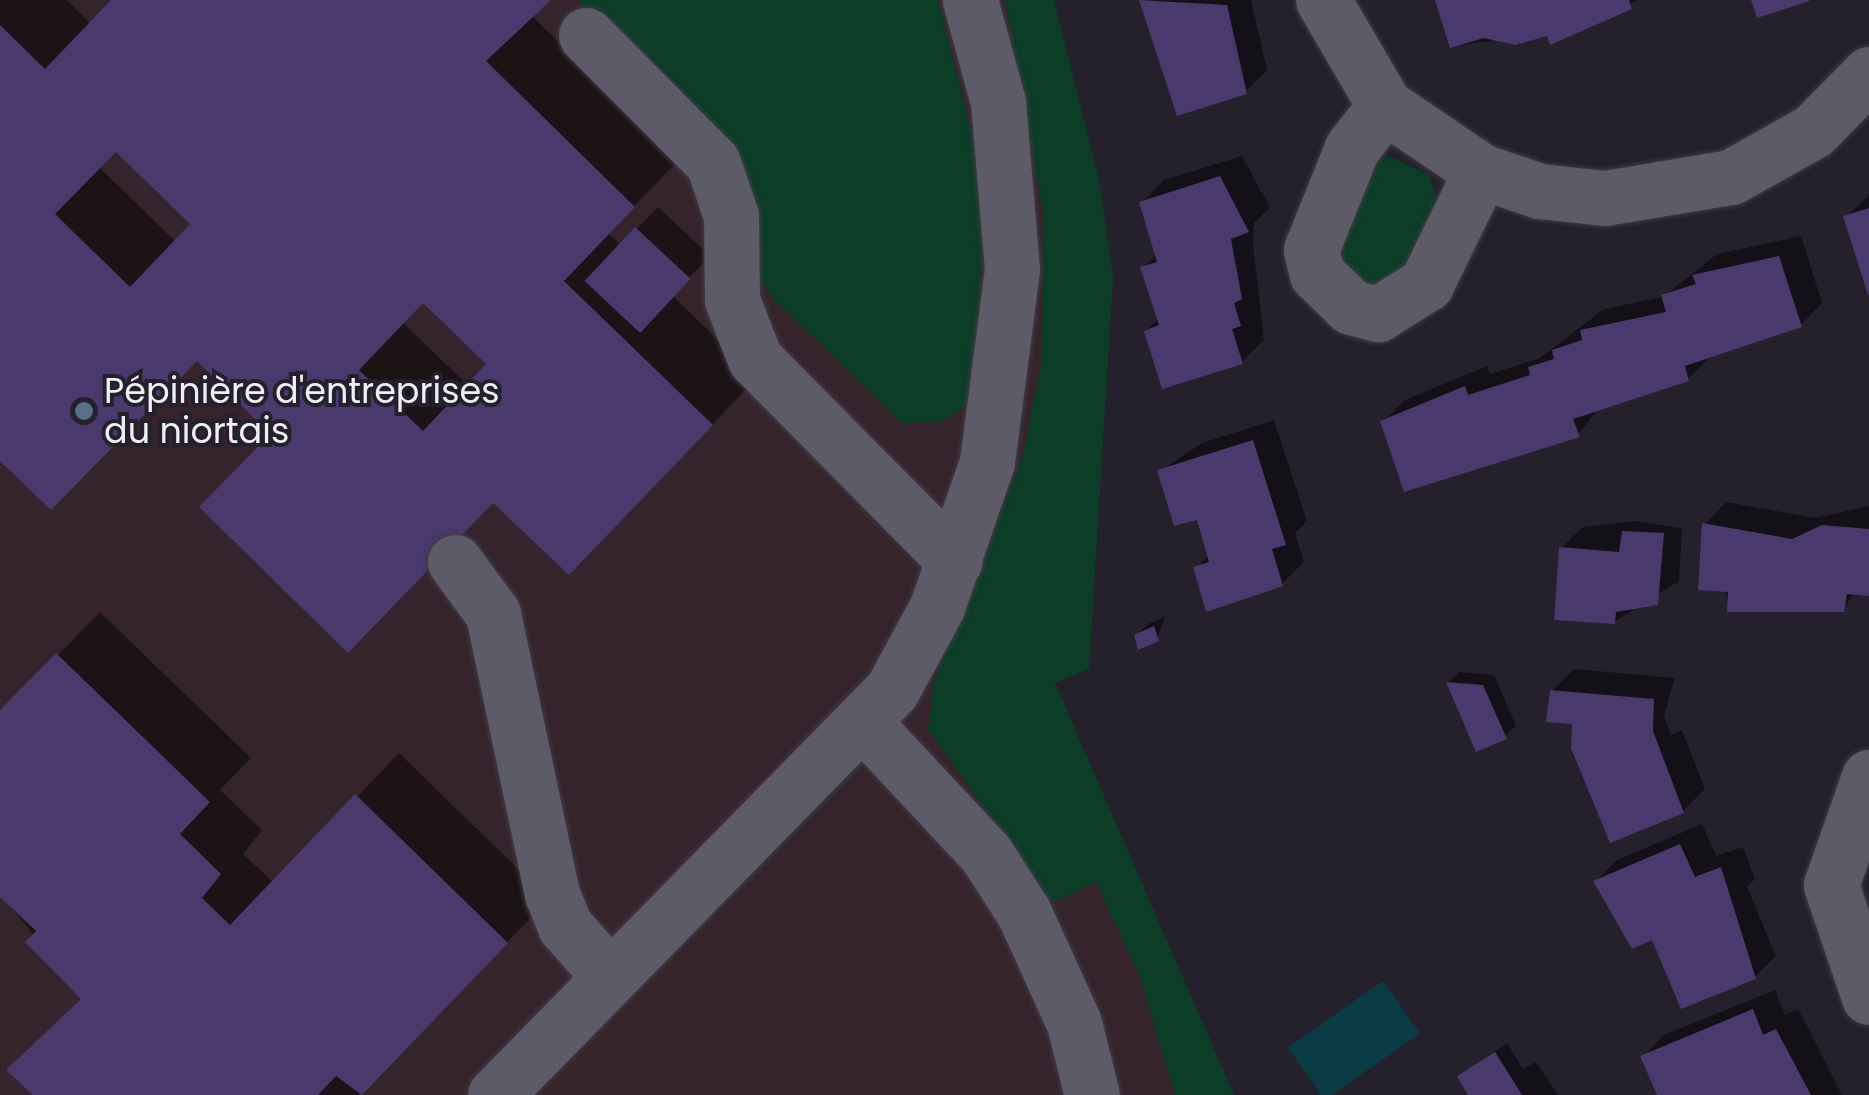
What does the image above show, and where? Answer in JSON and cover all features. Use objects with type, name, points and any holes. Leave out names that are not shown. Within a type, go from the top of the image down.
[{"type":"street","points":[[495,1095],[862,721],[917,651],[955,562],[1006,366],[1012,269],[998,102],[970,0]]},
{"type":"street","points":[[1323,0],[1385,106],[1482,171],[1540,191],[1672,192],[1774,159],[1869,74]]},
{"type":"street","points":[[586,34],[714,162],[731,216],[732,300],[756,359],[955,562]]},
{"type":"street","points":[[1385,106],[1352,148],[1310,250],[1317,274],[1351,307],[1378,314],[1426,284],[1482,171]]},
{"type":"street","points":[[455,562],[493,614],[552,894],[565,926],[609,976]]},
{"type":"street","points":[[862,721],[986,854],[1024,912],[1074,1023],[1092,1095]]},
{"type":"street","points":[[1869,777],[1831,885],[1869,997]]},
{"type":"shaded area","points":[[0,0],[1054,0],[1099,179],[1113,278],[1089,669],[1055,683],[1234,1095],[0,1095]]},
{"type":"green space","points":[[579,0],[938,0],[974,143],[983,225],[975,393],[964,407],[942,422],[902,423],[772,297]]},
{"type":"green space","points":[[1005,0],[1054,0],[1099,179],[1113,278],[1089,669],[1055,683],[1234,1095],[1175,1095],[1140,977],[1096,882],[1052,903],[928,729],[934,681],[1023,455],[1042,358],[1043,211]]},
{"type":"green space","points":[[1389,156],[1430,175],[1438,212],[1422,256],[1376,288],[1349,278],[1333,254],[1370,164]]},
{"type":"water","points":[[1383,981],[1420,1033],[1332,1095],[1321,1095],[1288,1048]]},
{"type":"building","points":[[111,0],[551,0],[486,61],[635,207],[564,281],[713,425],[569,575],[493,503],[348,653],[199,507],[270,434],[197,361],[51,510],[0,461],[0,25],[45,69]],"holes":[[[116,152],[190,224],[130,287],[55,214]],[[423,303],[486,364],[423,431],[359,370]]]},
{"type":"building","points":[[1139,0],[1227,5],[1247,94],[1177,116]]},
{"type":"building","points":[[1435,0],[1629,0],[1632,9],[1550,45],[1547,36],[1515,45],[1484,38],[1450,48]]},
{"type":"building","points":[[1751,0],[1809,0],[1809,1],[1757,18]]},
{"type":"building","points":[[1220,176],[1249,232],[1231,239],[1242,299],[1234,303],[1241,326],[1232,329],[1243,364],[1162,389],[1144,331],[1159,325],[1140,267],[1157,262],[1139,202]]},
{"type":"building","points":[[1869,208],[1869,295],[1868,295],[1843,216]]},
{"type":"building","points":[[635,227],[691,279],[640,333],[585,281]]},
{"type":"building","points":[[1779,256],[1802,327],[1685,366],[1689,381],[1573,419],[1580,437],[1404,492],[1380,421],[1465,386],[1468,395],[1530,375],[1528,367],[1554,359],[1552,350],[1582,340],[1580,330],[1666,312],[1661,295],[1696,284],[1692,275]]},
{"type":"building","points":[[1253,440],[1286,545],[1272,549],[1283,586],[1206,612],[1193,567],[1209,562],[1197,520],[1174,526],[1157,470]]},
{"type":"building","points":[[1702,523],[1792,539],[1822,525],[1869,529],[1869,596],[1847,594],[1844,612],[1727,612],[1728,592],[1698,590]]},
{"type":"building","points":[[1622,531],[1664,533],[1658,605],[1616,612],[1615,624],[1554,620],[1559,547],[1619,552]]},
{"type":"building","points":[[1154,626],[1159,641],[1138,650],[1134,635]]},
{"type":"building","points":[[56,653],[210,802],[180,834],[221,874],[202,898],[230,925],[355,794],[508,943],[362,1095],[336,1076],[318,1095],[33,1095],[6,1070],[81,999],[25,942],[36,931],[0,897],[0,710]]},
{"type":"building","points":[[1446,682],[1483,685],[1507,739],[1476,752]]},
{"type":"building","points":[[1550,690],[1654,699],[1653,731],[1684,813],[1610,843],[1571,748],[1572,724],[1546,722]]},
{"type":"building","points":[[1680,844],[1695,877],[1721,867],[1756,979],[1681,1009],[1652,940],[1632,949],[1593,881]]},
{"type":"building","points":[[1753,1009],[1763,1035],[1776,1029],[1811,1095],[1657,1095],[1640,1056]]},
{"type":"building","points":[[1495,1052],[1522,1095],[1468,1095],[1457,1076]]},
{"type":"place","name":"Pépinière d'entreprises du niortais","points":[[84,411]]}]
